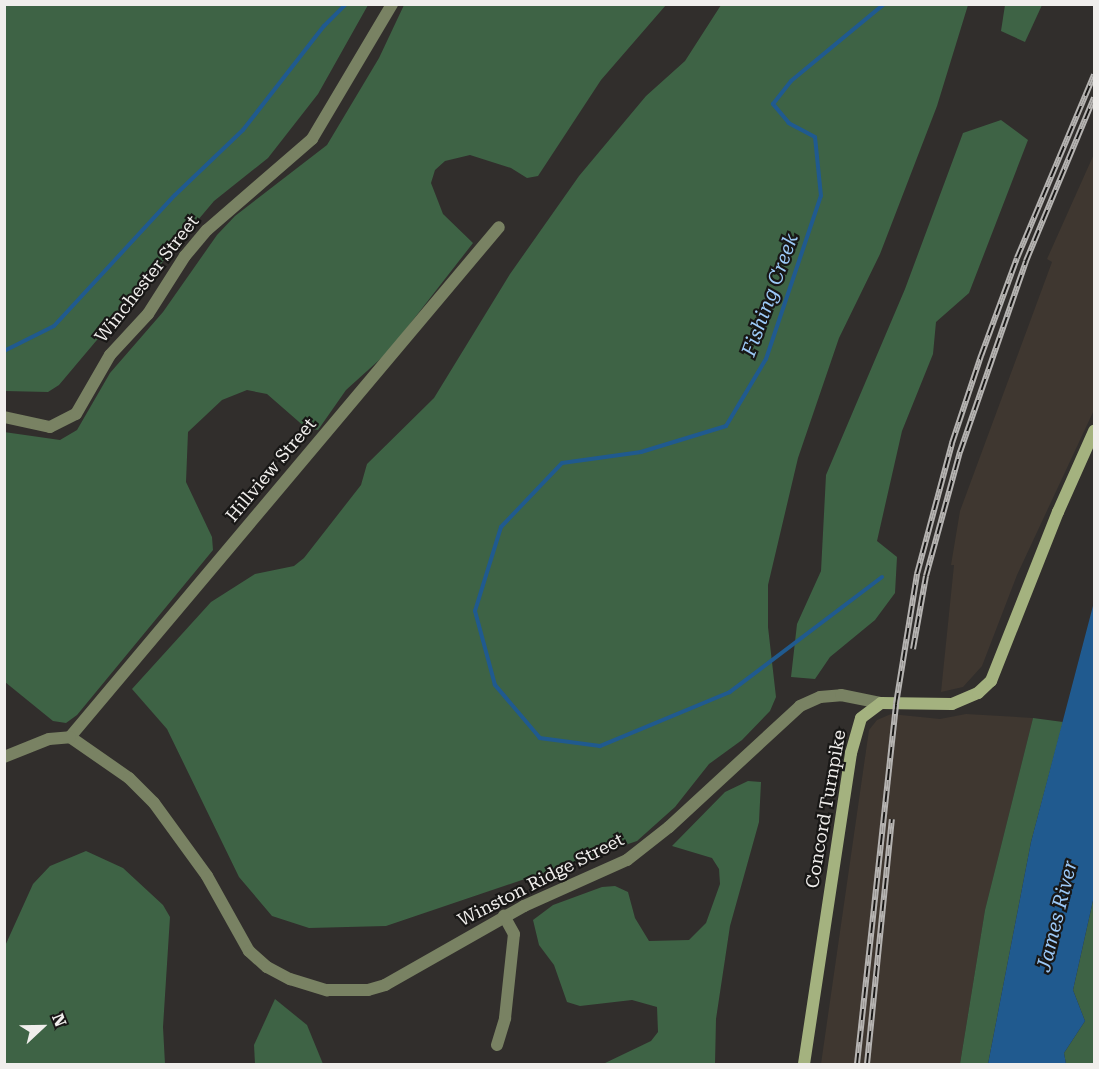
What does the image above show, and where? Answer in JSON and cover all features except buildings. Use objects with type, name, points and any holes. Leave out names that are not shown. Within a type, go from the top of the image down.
[{"type":"street","name":"Winchester Street","points":[[4,417],[50,427],[76,414],[110,355],[148,314],[185,255],[207,230],[312,139],[392,4]]},
{"type":"street","name":"Hillview Street","points":[[70,737],[499,227]]},
{"type":"street","points":[[881,703],[952,704],[968,699],[991,681],[1058,512],[1095,431]]},
{"type":"street","name":"Winston Ridge Street","points":[[70,737],[129,778],[154,803],[207,876],[249,951],[267,967],[291,979],[327,990],[368,990],[385,985],[504,916],[627,860],[669,827],[800,706],[820,698],[841,695],[881,703]]},
{"type":"street","name":"Concord Turnpike","points":[[804,1065],[851,753],[861,718],[881,703]]},
{"type":"street","points":[[4,757],[49,739],[70,737]]},
{"type":"street","points":[[497,1045],[505,1018],[514,934],[504,916]]},
{"type":"shaded area","points":[[1094,154],[1094,410],[1017,575],[982,666],[963,687],[941,692],[954,565],[951,565],[960,511],[1052,262],[1047,259]]},
{"type":"shaded area","points":[[891,714],[940,719],[966,714],[1033,718],[985,910],[960,1064],[821,1064],[869,730],[877,720]]},
{"type":"green space","points":[[5,4],[368,5],[318,94],[268,158],[214,201],[59,385],[48,392],[5,391]]},
{"type":"green space","points":[[404,5],[666,5],[601,80],[538,176],[527,178],[511,168],[470,155],[445,161],[435,170],[431,183],[443,214],[473,243],[388,352],[346,390],[318,430],[306,428],[267,394],[247,390],[222,400],[188,432],[186,482],[212,537],[213,550],[77,715],[66,723],[53,721],[5,682],[4,432],[60,440],[77,430],[110,373],[163,312],[217,235],[235,216],[327,145],[379,58]]},
{"type":"green space","points":[[721,5],[968,5],[937,106],[880,254],[839,338],[798,458],[768,585],[768,627],[776,697],[770,711],[742,740],[709,764],[675,807],[637,841],[386,926],[309,928],[272,916],[239,877],[167,729],[132,689],[211,602],[255,574],[294,566],[304,558],[361,485],[367,464],[434,398],[510,274],[579,176],[646,96],[685,61]]},
{"type":"green space","points":[[1005,5],[1042,5],[1025,42],[1001,31]]},
{"type":"green space","points":[[1001,120],[1028,140],[969,293],[936,322],[933,354],[902,431],[877,541],[897,557],[895,593],[875,620],[830,657],[815,679],[791,677],[797,624],[821,571],[826,475],[905,289],[963,133]]},
{"type":"green space","points":[[1033,718],[1063,722],[1031,842],[988,1064],[960,1064],[985,910]]},
{"type":"green space","points":[[748,781],[761,782],[759,822],[730,926],[716,1019],[715,1064],[603,1064],[651,1041],[658,1032],[657,1007],[632,1000],[580,1006],[567,1002],[554,965],[539,945],[533,920],[553,905],[602,887],[615,886],[628,892],[635,918],[649,941],[689,940],[706,923],[720,884],[719,869],[712,858],[672,846],[725,792]]},
{"type":"green space","points":[[86,851],[123,868],[163,905],[170,917],[163,1027],[165,1064],[5,1064],[5,946],[33,884],[50,866]]},
{"type":"green space","points":[[1094,896],[1094,1064],[1066,1064],[1064,1053],[1085,1021],[1073,990]]},
{"type":"green space","points":[[275,999],[307,1025],[323,1064],[255,1064],[254,1045]]},
{"type":"water","name":"James River","points":[[1094,602],[1094,896],[1073,990],[1085,1021],[1064,1053],[1066,1064],[988,1064],[1031,842]]},
{"type":"waterway","points":[[4,351],[54,326],[175,195],[243,130],[324,26],[346,4]]},
{"type":"waterway","name":"Fishing Creek","points":[[467,4],[490,4]]},
{"type":"waterway","name":"Fishing Creek","points":[[882,577],[730,692],[600,746],[540,738],[495,685],[475,611],[501,527],[562,463],[641,452],[726,426],[766,359],[821,196],[815,137],[789,123],[773,104],[791,81],[884,4]]},
{"type":"railway","points":[[857,1064],[896,704],[917,574],[952,443],[981,356],[1017,258],[1094,75]]},
{"type":"railway","points":[[913,649],[926,576],[960,452],[1026,261],[1094,98]]},
{"type":"railway","points":[[867,1064],[892,819]]}]
